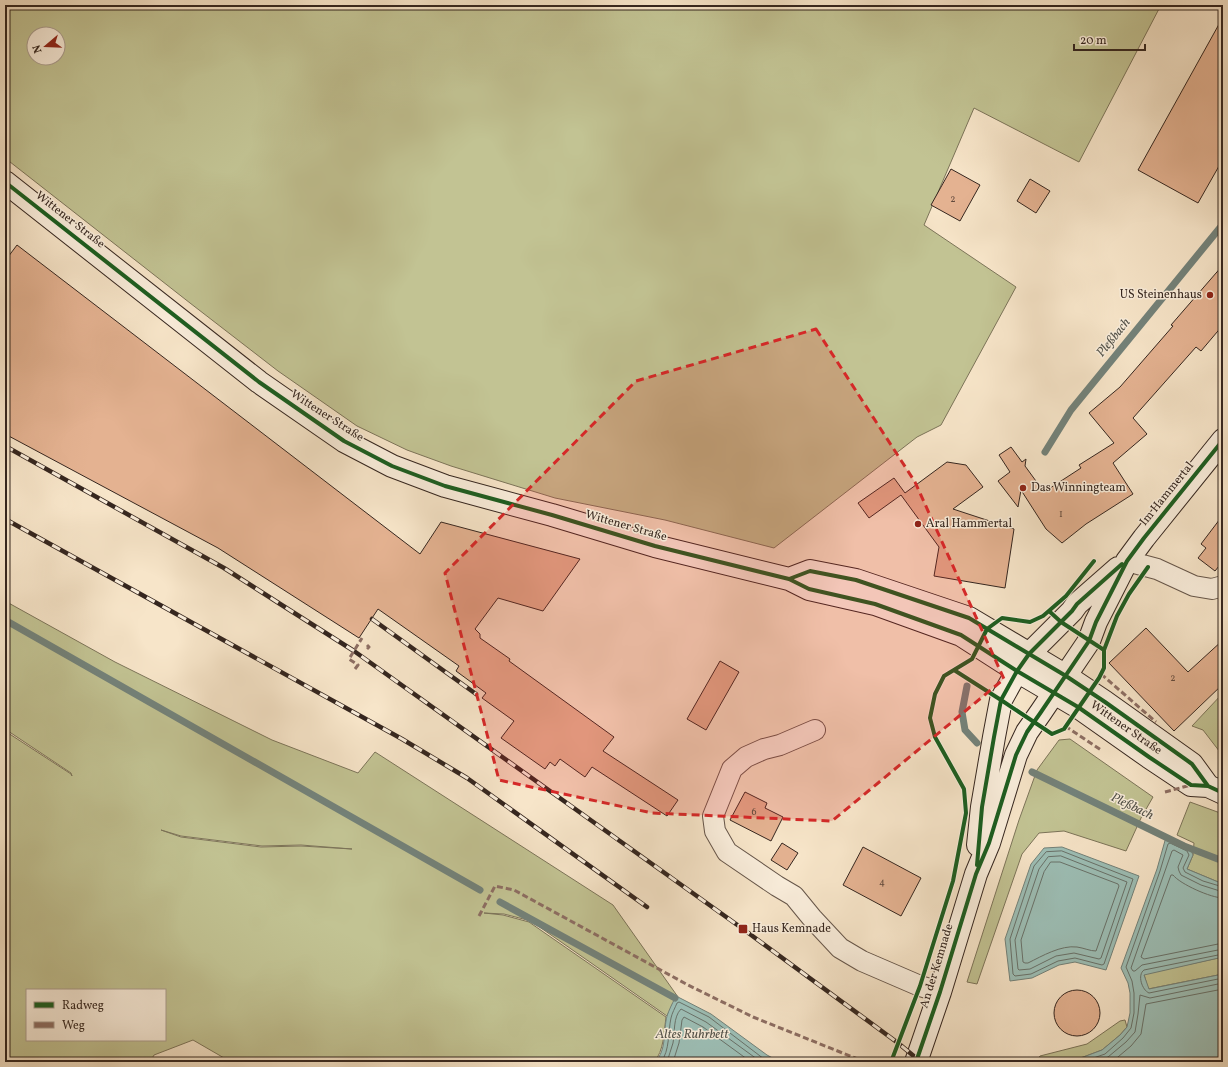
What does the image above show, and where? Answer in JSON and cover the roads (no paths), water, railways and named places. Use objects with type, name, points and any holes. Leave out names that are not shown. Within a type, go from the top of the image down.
[{"type":"main road","name":"Wittener Straße","points":[[5,182],[259,382],[344,441],[392,466],[445,486],[552,515],[655,546],[789,579],[809,589],[875,604],[961,635],[1023,662],[1060,684],[1078,707],[1191,785],[1216,789]]},
{"type":"main road","name":"Im Hammertal","points":[[1060,684],[1089,640],[1096,622],[1127,561],[1223,440]]},
{"type":"main road","name":"Im Hammertal","points":[[1023,662],[1077,604],[1127,561]]},
{"type":"main road","name":"An der Kemnade","points":[[976,874],[982,807],[1001,700],[1023,662]]},
{"type":"main road","name":"An der Kemnade","points":[[916,1062],[1016,755],[1027,732],[1060,684]]},
{"type":"street","points":[[1127,561],[1157,569],[1194,586],[1212,589],[1223,586]]},
{"type":"street","name":"An der Kemnade","points":[[815,730],[780,745],[764,749],[746,758],[732,769],[713,816],[715,831],[727,852],[794,896],[840,948],[862,961],[920,986],[940,992]]},
{"type":"water","points":[[1166,837],[1190,848],[1193,855],[1187,869],[1223,884],[1223,957],[1144,975],[1149,989],[1223,974],[1223,1062],[1070,1062],[1102,1050],[1127,1027],[1130,1013],[1130,993],[1128,983],[1121,968],[1157,869]]},
{"type":"water","points":[[1062,847],[1139,876],[1106,970],[1075,962],[1059,965],[1032,978],[1010,981],[1005,939],[1031,864],[1044,848]]},
{"type":"water","name":"Altes Ruhrbett","points":[[678,997],[711,1014],[767,1055],[780,1062],[655,1062],[659,1057],[663,1046],[668,1014],[675,998]]},
{"type":"waterway","name":"Pleßbach","points":[[1045,452],[1071,410],[1223,224]]},
{"type":"waterway","points":[[5,620],[480,890]]},
{"type":"waterway","name":"Pleßbach","points":[[967,686],[962,712],[965,730],[977,743]]},
{"type":"waterway","name":"Pleßbach","points":[[1032,772],[1184,846],[1223,861]]},
{"type":"waterway","points":[[500,902],[675,998]]},
{"type":"railway","points":[[5,446],[224,568],[354,651],[743,929],[898,1043],[921,1062]]},
{"type":"railway","points":[[5,519],[402,739],[467,778],[647,907]]},
{"type":"railway","points":[[372,619],[476,694]]},
{"type":"place","name":"US Steinenhaus","points":[[1210,295]]},
{"type":"place","name":"Das Winningteam","points":[[1023,488]]},
{"type":"place","name":"Aral Hammertal","points":[[918,524]]},
{"type":"place","name":"Haus Kemnade","points":[[743,929]]}]
